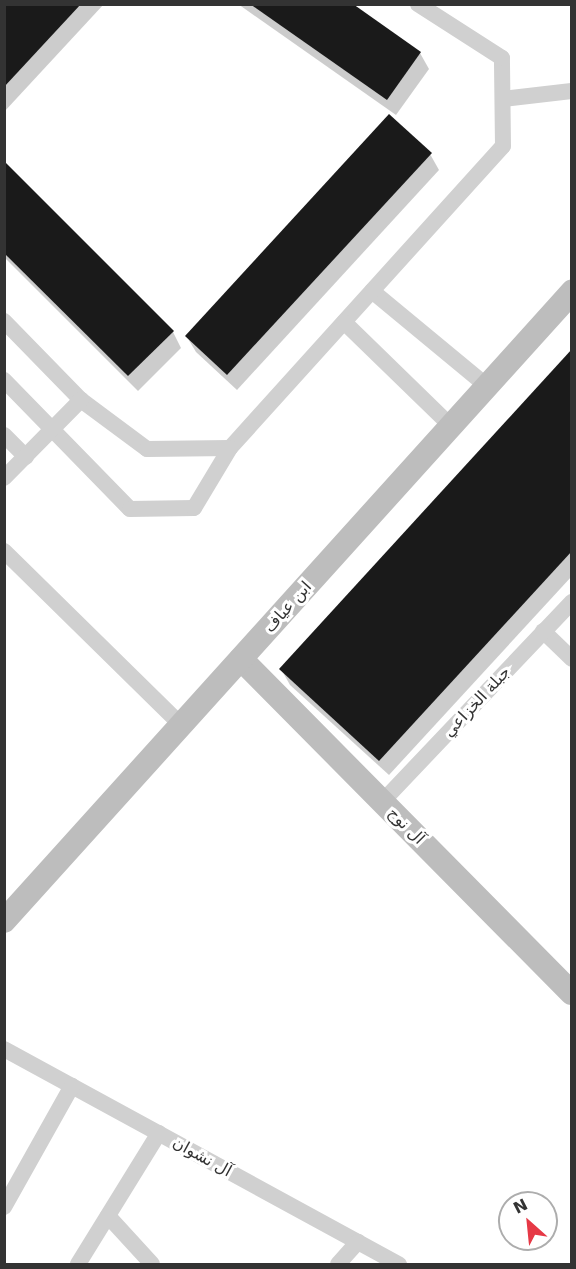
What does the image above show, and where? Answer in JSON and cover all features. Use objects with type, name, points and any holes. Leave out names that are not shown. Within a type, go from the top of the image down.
[{"type":"street","points":[[4,380],[130,509],[194,508],[230,448],[503,146],[502,58],[418,4]]},
{"type":"street","points":[[503,99],[572,91]]},
{"type":"street","points":[[372,291],[487,386]]},
{"type":"street","name":"ابن عياف","points":[[4,921],[572,292]]},
{"type":"street","points":[[4,321],[81,400],[147,448],[230,448]]},
{"type":"street","points":[[344,322],[451,426]]},
{"type":"street","points":[[4,478],[81,400]]},
{"type":"street","points":[[4,435],[26,458]]},
{"type":"street","points":[[4,551],[181,725]]},
{"type":"street","name":"جبلة الخزاعي","points":[[382,802],[572,602]]},
{"type":"street","points":[[543,632],[572,659]]},
{"type":"street","name":"آل نوح","points":[[241,659],[572,993]]},
{"type":"street","name":"آل نشوان","points":[[4,1049],[399,1264]]},
{"type":"street","points":[[4,1207],[72,1086]]},
{"type":"street","points":[[78,1264],[159,1133]]},
{"type":"street","points":[[108,1216],[152,1264]]},
{"type":"street","points":[[338,1264],[358,1242]]},
{"type":"building","points":[[4,4],[81,4],[4,87]]},
{"type":"building","points":[[250,4],[353,4],[421,52],[387,100]]},
{"type":"building","points":[[389,114],[432,153],[227,375],[185,336]]},
{"type":"building","points":[[4,161],[174,331],[128,376],[4,253]]},
{"type":"building","points":[[572,349],[572,551],[379,761],[279,669]]}]
